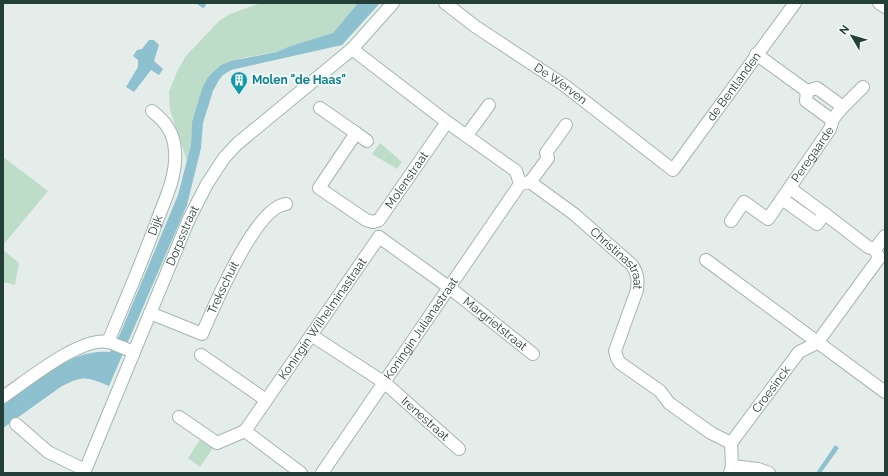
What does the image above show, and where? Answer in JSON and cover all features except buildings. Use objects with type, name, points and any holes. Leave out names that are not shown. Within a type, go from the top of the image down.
[{"type":"street","name":"Dorpsstraat","points":[[85,471],[129,351],[150,313],[189,219],[207,184],[224,158],[253,130],[352,49],[393,3]]},
{"type":"street","name":"De Werven","points":[[444,3],[476,27],[564,86],[673,170]]},
{"type":"street","name":"de Bentlanden","points":[[673,170],[794,3]]},
{"type":"street","points":[[879,3],[885,8]]},
{"type":"street","name":"Christinastraat","points":[[352,49],[447,122],[516,171],[526,183],[574,214],[616,249],[636,272],[638,280],[637,290],[615,351],[617,358],[620,363],[660,391],[669,403],[711,433],[731,444]]},
{"type":"street","points":[[756,54],[807,91]]},
{"type":"street","name":"Peregaarde","points":[[731,221],[744,202],[768,218],[830,129],[837,114],[863,87]]},
{"type":"street","points":[[817,88],[839,104],[837,114],[828,117],[806,101],[807,91],[817,88]]},
{"type":"street","points":[[467,135],[489,105]]},
{"type":"street","points":[[320,108],[367,141]]},
{"type":"street","name":"Dijk","points":[[110,343],[170,188],[174,169],[176,151],[170,132],[165,121],[152,111]]},
{"type":"street","name":"Molenstraat","points":[[373,222],[379,220],[447,122]]},
{"type":"street","points":[[526,183],[548,158],[546,153],[566,125]]},
{"type":"street","points":[[356,134],[319,188],[366,220],[373,222],[379,237]]},
{"type":"street","name":"Koningin Julianastraat","points":[[322,473],[450,288],[526,183]]},
{"type":"street","name":"Peregaarde","points":[[790,188],[825,214]]},
{"type":"street","points":[[782,199],[817,224],[825,214],[880,256]]},
{"type":"street","name":"Trekschuit","points":[[150,313],[202,334],[235,262],[270,210],[279,204],[286,204]]},
{"type":"street","name":"Croesinck","points":[[731,444],[799,352],[817,343],[880,256],[885,236]]},
{"type":"street","name":"Margrietstraat","points":[[379,237],[450,288],[533,354]]},
{"type":"street","name":"Koningin Wilhelminastraat","points":[[244,431],[379,237]]},
{"type":"street","points":[[706,260],[885,392]]},
{"type":"street","name":"Irenestraat","points":[[312,334],[385,383],[459,449]]},
{"type":"street","points":[[3,397],[65,355],[85,346],[97,342],[110,343],[129,351]]},
{"type":"street","points":[[201,355],[266,400]]},
{"type":"street","points":[[179,417],[217,443],[244,431],[301,473]]},
{"type":"street","points":[[16,424],[48,452],[85,471]]},
{"type":"street","points":[[731,444],[731,470],[758,469],[769,473]]},
{"type":"green space","points":[[261,3],[358,3],[333,33],[325,37],[288,47],[277,52],[246,57],[221,65],[192,122],[191,145],[187,161],[170,110],[169,92],[176,74],[185,57],[219,21],[230,14]]},
{"type":"green space","points":[[380,143],[402,162],[397,169],[372,154]]},
{"type":"green space","points":[[3,157],[48,191],[3,245]]},
{"type":"green space","points":[[3,250],[19,263],[15,285],[3,282]]},
{"type":"green space","points":[[200,440],[213,448],[200,467],[188,458]]},
{"type":"water","points":[[358,3],[380,3],[342,45],[231,70],[223,75],[213,91],[203,123],[201,148],[187,205],[109,386],[86,378],[69,382],[3,428],[3,403],[53,368],[67,361],[81,355],[95,352],[110,352],[120,334],[178,195],[191,145],[192,122],[203,86],[209,76],[221,65],[231,61],[277,52],[288,47],[333,33]]},
{"type":"water","points":[[149,40],[154,40],[159,45],[154,61],[163,69],[159,75],[151,70],[134,92],[126,87],[138,67],[138,60],[133,56],[137,50],[142,49]]},
{"type":"water","points":[[835,445],[839,448],[821,473],[816,473]]},
{"type":"waterway","points":[[199,3],[203,6],[204,5]]},
{"type":"place","name":"Molen \"de Haas\"","points":[[239,95]]}]
